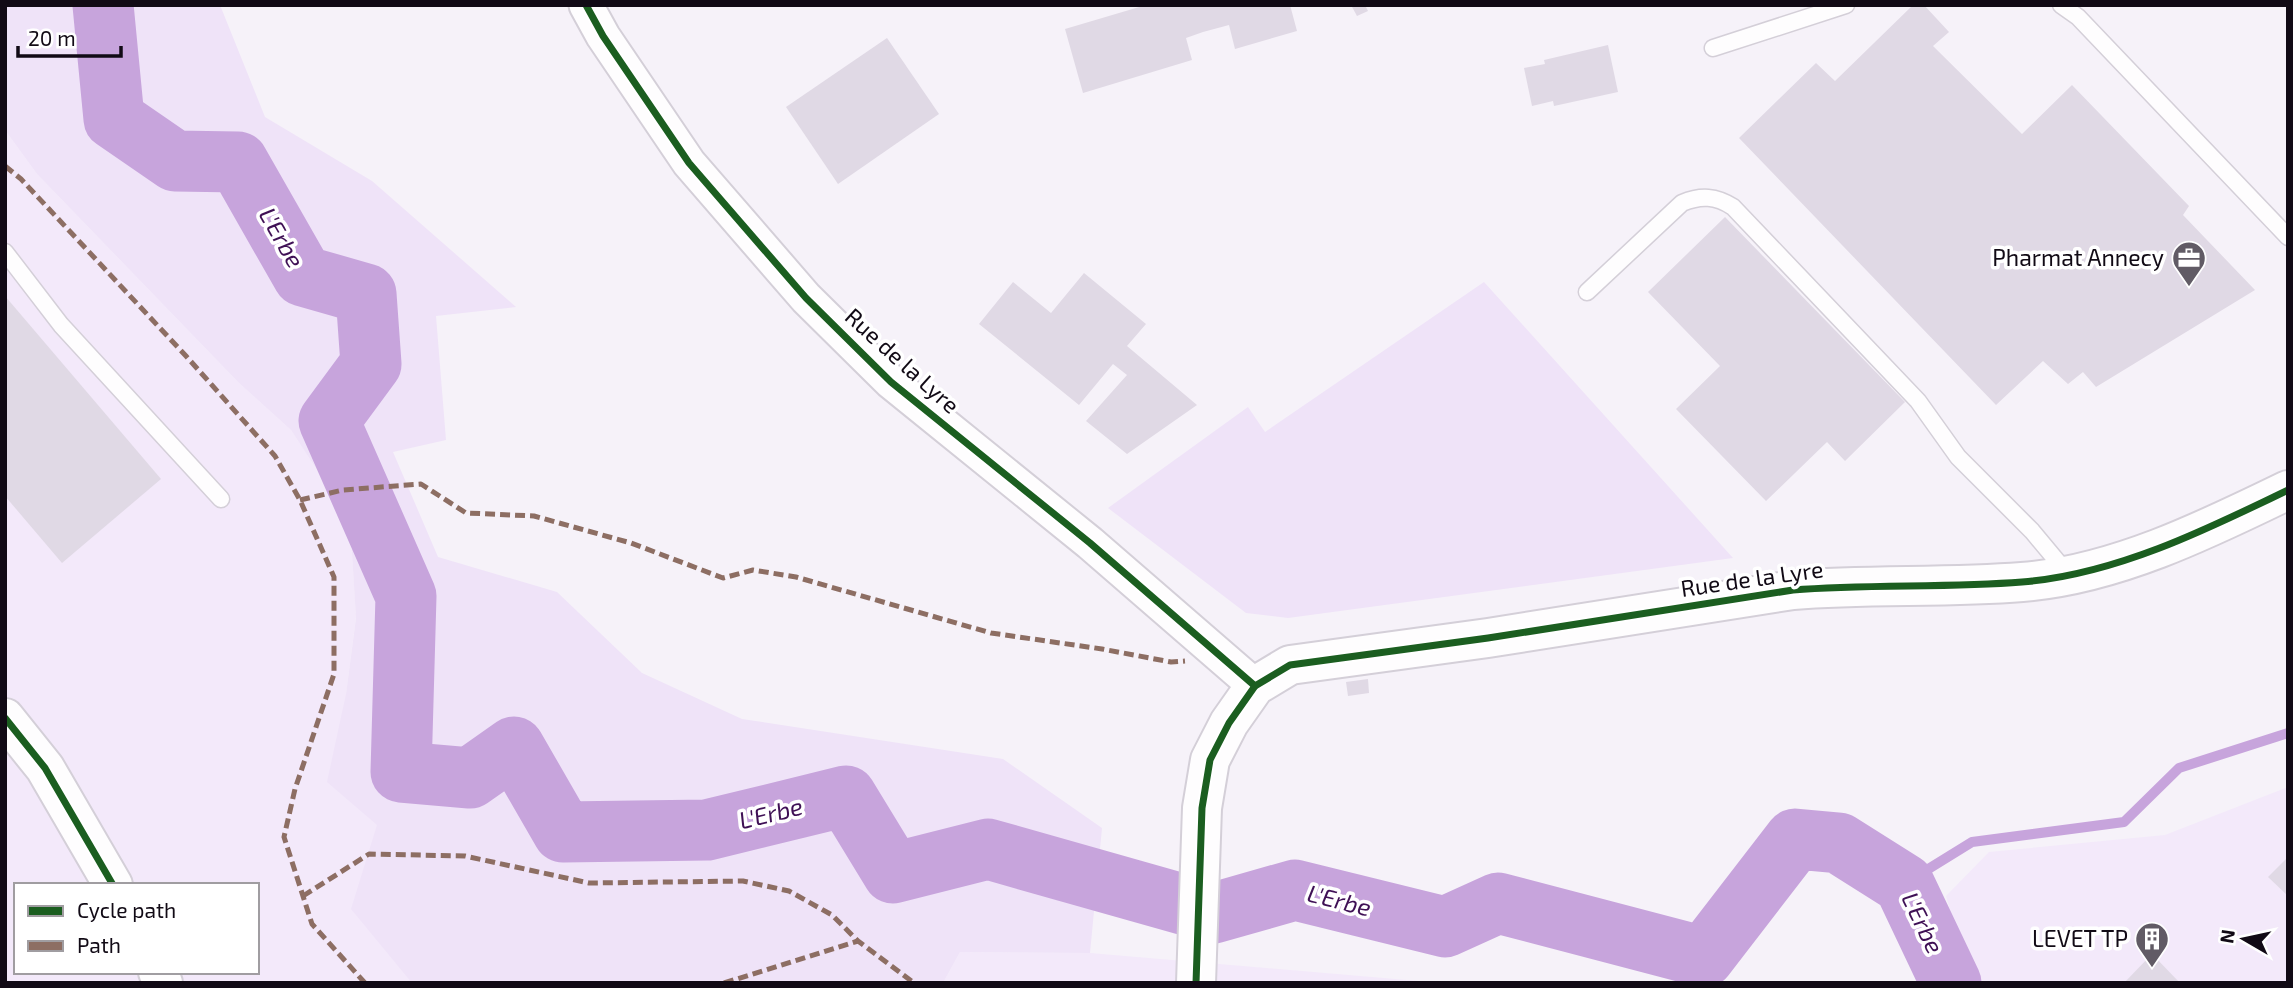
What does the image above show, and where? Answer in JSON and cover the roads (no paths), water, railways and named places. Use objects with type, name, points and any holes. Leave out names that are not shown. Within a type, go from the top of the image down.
[{"type":"street","name":"Rue de la Lyre","points":[[586,5],[603,36],[689,163],[815,307],[891,382],[1090,543],[1255,686]]},
{"type":"street","name":"Rue de la Lyre","points":[[1196,983],[1202,808],[1210,761],[1229,723],[1255,686],[1290,665],[1488,638],[1793,590],[1842,586],[2023,582],[2068,575],[2158,549],[2288,490]]},
{"type":"street","points":[[5,718],[45,768],[112,883]]},
{"type":"lane","points":[[1713,48],[1846,5]]},
{"type":"lane","points":[[2061,5],[2078,17],[2288,237]]},
{"type":"lane","points":[[1587,292],[1682,203],[1694,198],[1723,200],[1733,207],[1918,401],[1958,457],[2032,531],[2068,575]]},
{"type":"lane","points":[[5,252],[61,325],[221,499]]},
{"type":"waterway","name":"L'Erbe","points":[[103,5],[114,119],[175,161],[238,162],[303,276],[366,294],[371,364],[329,421],[406,596],[401,772],[470,778],[514,747],[563,832],[707,830],[846,796],[893,873],[988,849],[1214,913],[1295,890],[1445,927],[1498,903],[1704,957],[1795,839],[1839,843],[1904,884],[1951,983]]},
{"type":"waterway","points":[[1904,884],[1972,842],[2124,822],[2179,768],[2288,733]]},
{"type":"place","name":"Pharmat Annecy","points":[[2189,288]]},
{"type":"place","name":"LEVET TP","points":[[2152,969]]}]
